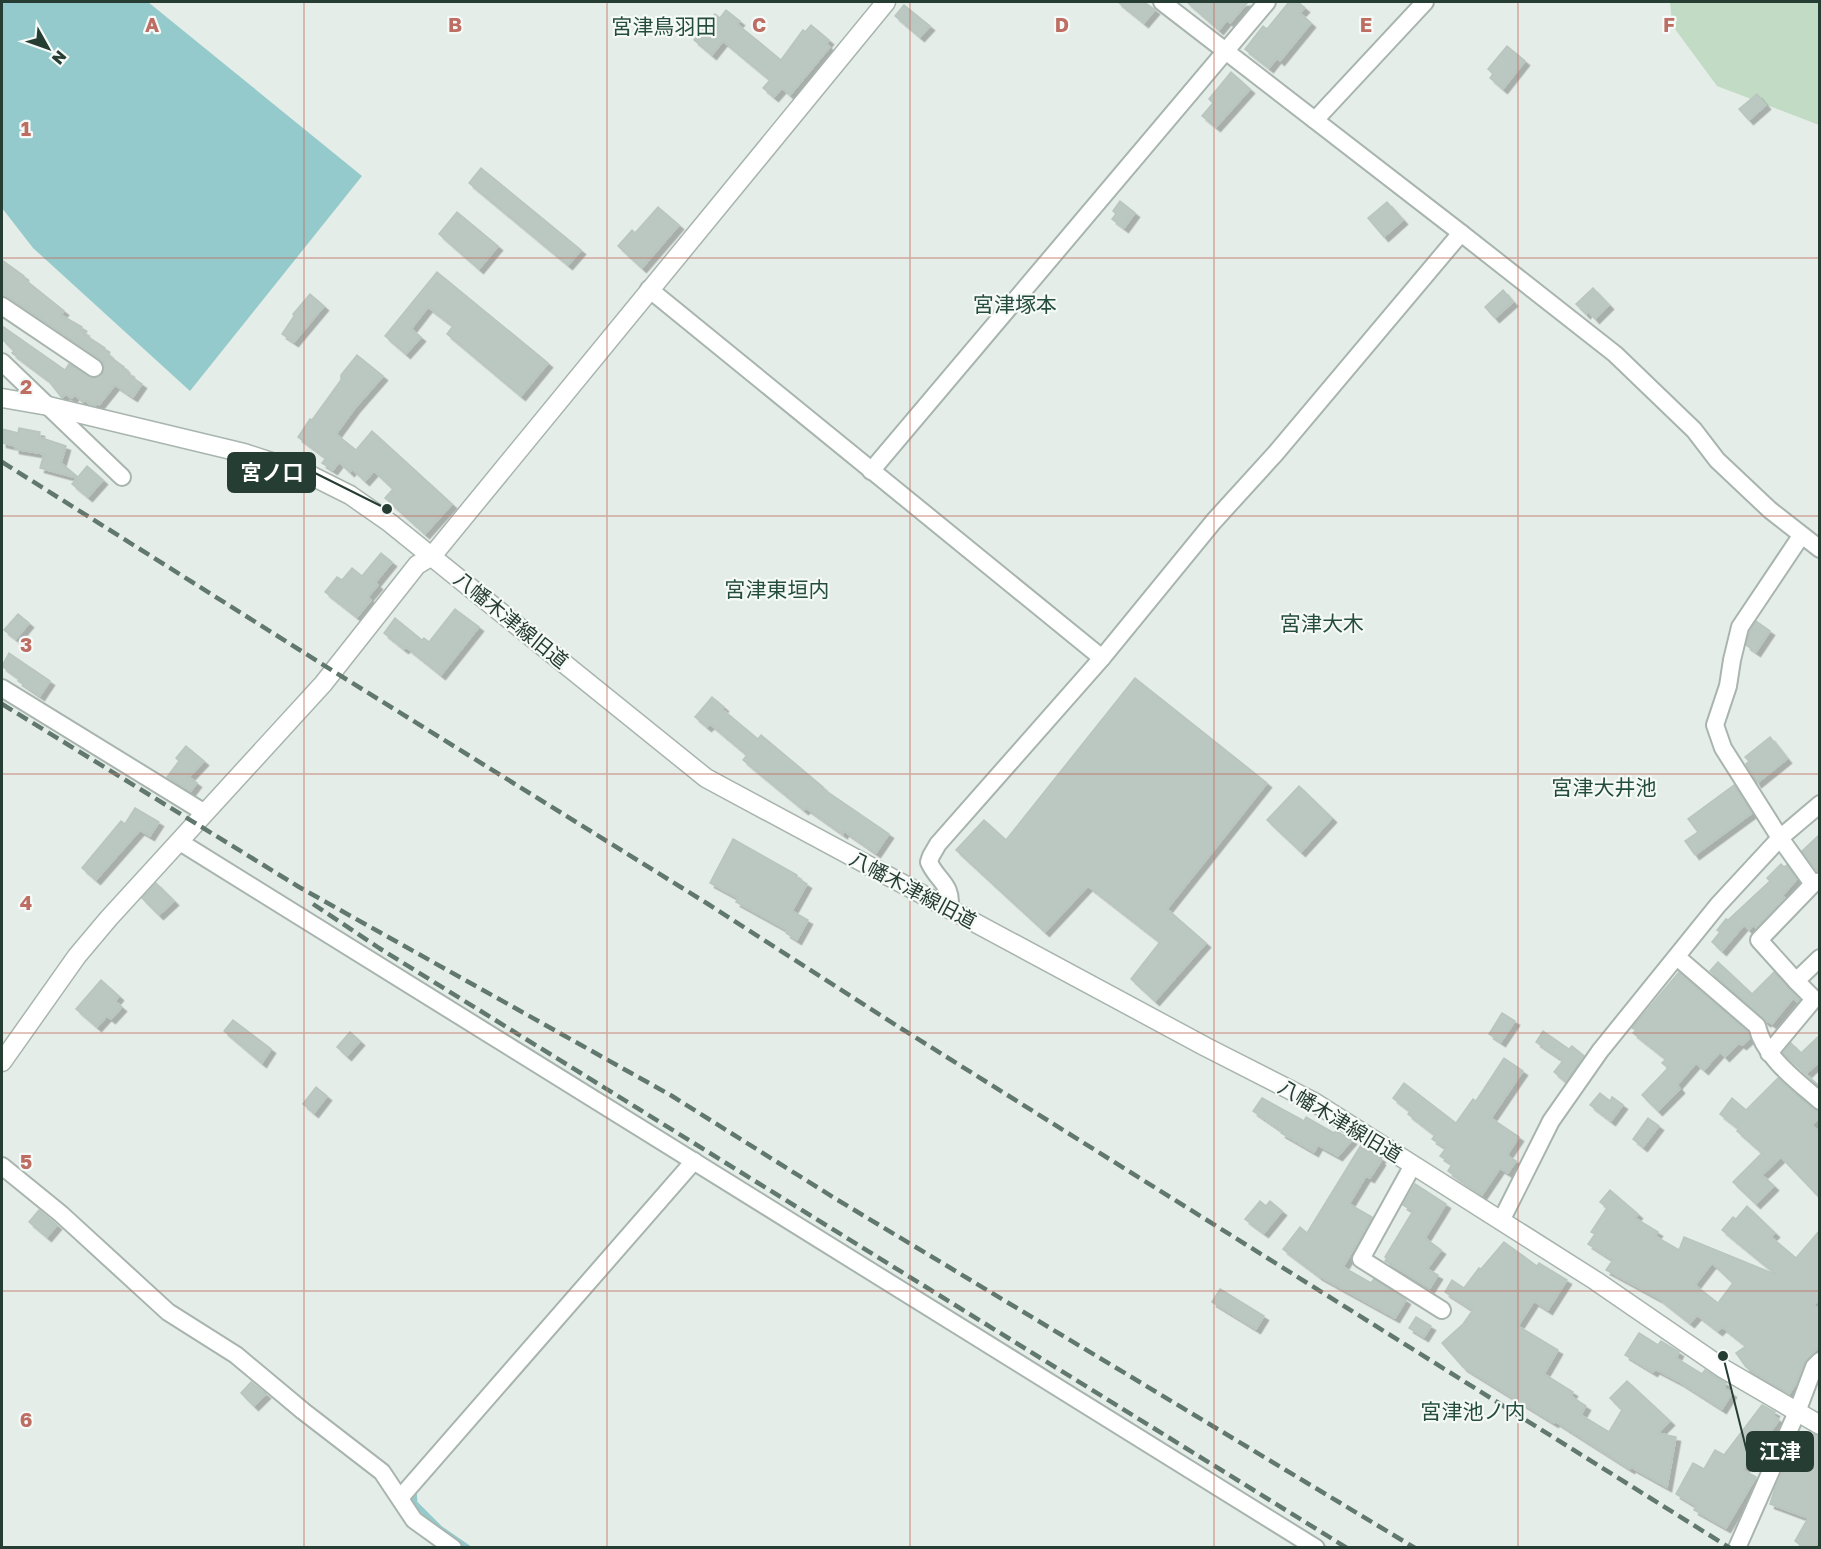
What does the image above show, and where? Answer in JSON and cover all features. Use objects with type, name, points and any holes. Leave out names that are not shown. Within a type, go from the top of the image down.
[{"type":"street","points":[[2,1062],[77,956],[323,684],[417,565],[432,556],[886,2]]},
{"type":"street","points":[[1162,2],[1615,354],[1676,412],[1717,459],[1770,510],[1820,549]]},
{"type":"street","points":[[871,471],[1267,2]]},
{"type":"street","points":[[1315,120],[1425,2]]},
{"type":"street","points":[[949,909],[951,898],[944,883],[929,862],[938,844],[1102,658],[1214,521],[1282,445],[1461,233]]},
{"type":"street","points":[[649,289],[1102,658]]},
{"type":"street","points":[[2,306],[94,368]]},
{"type":"street","points":[[2,362],[122,477]]},
{"type":"street","name":"八幡木津線旧道","points":[[2,398],[48,406],[244,453],[308,474],[350,495],[432,556],[706,778],[1206,1047],[1314,1102],[1596,1281],[1724,1368],[1820,1425]]},
{"type":"street","points":[[1769,1053],[1814,999],[1759,940],[1816,883],[1780,838],[1723,748],[1715,725],[1728,686],[1740,627],[1801,536]]},
{"type":"street","points":[[2,688],[205,813]]},
{"type":"street","points":[[1501,1221],[1551,1121],[1600,1051],[1718,904],[1780,838],[1820,804]]},
{"type":"street","points":[[180,842],[1316,1548]]},
{"type":"street","points":[[1677,957],[1757,1026],[1760,1039],[1769,1053],[1820,1101]]},
{"type":"street","points":[[1796,981],[1820,958]]},
{"type":"street","points":[[400,1498],[694,1161]]},
{"type":"street","points":[[1413,1165],[1361,1259],[1442,1310]]},
{"type":"street","points":[[2,1166],[61,1214],[168,1312],[236,1354],[303,1411],[382,1472],[414,1520],[453,1548]]},
{"type":"street","points":[[1737,1548],[1814,1368],[1820,1361]]},
{"type":"green space","points":[[1670,2],[1819,2],[1819,125],[1717,86],[1672,25]]},
{"type":"water","points":[[2,2],[148,2],[362,176],[190,391],[33,248],[2,208]]},
{"type":"building","points":[[1118,2],[1144,2],[1155,10],[1144,23]]},
{"type":"building","points":[[1187,2],[1248,2],[1230,23],[1227,20],[1219,30]]},
{"type":"building","points":[[1289,2],[1298,2],[1305,8],[1300,13],[1311,23],[1280,61],[1277,58],[1269,68],[1245,49],[1263,26],[1267,29]]},
{"type":"building","points":[[904,5],[930,26],[920,37],[895,16]]},
{"type":"building","points":[[726,10],[740,21],[737,24],[781,60],[803,30],[805,32],[811,25],[829,40],[826,44],[830,47],[790,95],[782,88],[774,97],[763,88],[770,80],[723,41],[712,55],[694,40],[715,14],[720,18]]},
{"type":"building","points":[[1507,46],[1525,61],[1503,89],[1490,78],[1493,74],[1488,69]]},
{"type":"building","points":[[1231,72],[1250,89],[1216,127],[1202,116],[1213,103],[1209,99]]},
{"type":"building","points":[[1757,94],[1766,105],[1749,120],[1739,109]]},
{"type":"building","points":[[481,168],[581,250],[568,265],[469,183]]},
{"type":"building","points":[[1120,201],[1135,213],[1124,228],[1112,219],[1116,214],[1113,211]]},
{"type":"building","points":[[1387,202],[1403,220],[1384,237],[1368,218]]},
{"type":"building","points":[[658,207],[679,225],[642,268],[618,246],[632,230],[635,233]]},
{"type":"building","points":[[457,212],[498,246],[479,269],[439,234]]},
{"type":"building","points":[[2,260],[64,311],[61,315],[82,327],[80,329],[85,332],[84,334],[105,348],[108,355],[142,384],[133,397],[115,385],[99,405],[97,403],[95,406],[85,400],[83,402],[75,395],[72,398],[65,394],[62,398],[48,380],[12,353],[14,351],[2,339],[2,326],[65,370],[69,364],[94,378],[102,374],[104,369],[104,364],[100,359],[8,297],[2,296]]},
{"type":"building","points":[[437,272],[548,363],[521,396],[447,334],[453,326],[428,307],[411,329],[421,337],[406,354],[385,336]]},
{"type":"building","points":[[1593,288],[1609,305],[1595,319],[1588,311],[1586,314],[1576,304]]},
{"type":"building","points":[[1503,290],[1513,302],[1495,318],[1485,307]]},
{"type":"building","points":[[310,294],[324,306],[294,342],[282,334],[294,316],[293,314]]},
{"type":"building","points":[[357,355],[383,376],[336,434],[356,450],[372,431],[452,504],[425,534],[385,498],[393,489],[374,471],[365,481],[352,469],[350,472],[339,462],[333,470],[322,463],[326,458],[298,437]]},
{"type":"building","points":[[19,428],[40,432],[39,437],[66,446],[61,463],[78,477],[87,466],[103,480],[88,497],[72,484],[77,478],[40,468],[44,454],[15,449],[15,446],[2,443],[2,429],[18,433]]},
{"type":"building","points":[[381,553],[392,562],[375,583],[378,585],[368,597],[371,600],[357,617],[325,592],[337,577],[342,580],[352,568],[362,576]]},
{"type":"building","points":[[455,609],[479,627],[441,675],[384,633],[395,618],[422,640],[424,638],[429,642]]},
{"type":"building","points":[[18,614],[29,623],[16,639],[4,630]]},
{"type":"building","points":[[1756,621],[1770,631],[1756,652],[1746,645]]},
{"type":"building","points":[[9,653],[50,681],[40,696],[18,681],[20,679],[2,666]]},
{"type":"building","points":[[1135,678],[1267,783],[1167,909],[1206,943],[1155,1001],[1131,979],[1160,942],[1088,886],[1045,932],[956,850],[984,820],[1006,840]]},
{"type":"building","points":[[712,697],[724,707],[722,709],[758,739],[761,735],[822,788],[889,834],[876,853],[844,831],[843,834],[806,808],[804,810],[743,760],[747,755],[710,724],[707,727],[695,717]]},
{"type":"building","points":[[1770,737],[1787,759],[1757,783],[1746,764],[1749,761],[1745,757]]},
{"type":"building","points":[[186,746],[204,761],[189,777],[197,783],[190,792],[167,777],[179,761],[176,758]]},
{"type":"building","points":[[1734,785],[1752,813],[1695,855],[1685,841],[1698,832],[1688,819]]},
{"type":"building","points":[[1299,786],[1332,818],[1301,852],[1267,820]]},
{"type":"building","points":[[135,808],[159,822],[150,836],[140,830],[96,880],[82,868],[121,821],[125,824]]},
{"type":"building","points":[[1820,834],[1820,871],[1817,871],[1802,851]]},
{"type":"building","points":[[733,839],[797,875],[796,877],[807,884],[792,911],[808,920],[797,940],[786,933],[787,930],[736,902],[738,898],[710,883]]},
{"type":"building","points":[[1781,864],[1784,867],[1787,865],[1797,879],[1782,896],[1785,898],[1756,928],[1754,925],[1749,930],[1744,925],[1722,951],[1712,942],[1720,932],[1717,930],[1726,919],[1728,920],[1770,881],[1767,878]]},
{"type":"building","points":[[156,883],[174,901],[159,915],[142,898]]},
{"type":"building","points":[[1718,962],[1752,994],[1774,972],[1800,1000],[1798,1002],[1793,998],[1772,1024],[1766,1022],[1710,971]]},
{"type":"building","points":[[1679,972],[1748,1032],[1750,1038],[1742,1045],[1739,1043],[1725,1057],[1720,1052],[1704,1070],[1696,1063],[1677,1085],[1680,1089],[1658,1111],[1642,1095],[1668,1068],[1662,1063],[1666,1059],[1633,1033],[1636,1030],[1632,1028]]},
{"type":"building","points":[[101,980],[119,996],[115,1001],[122,1007],[111,1019],[107,1016],[97,1027],[76,1009]]},
{"type":"building","points":[[1502,1013],[1515,1021],[1501,1042],[1489,1034]]},
{"type":"building","points":[[233,1020],[271,1049],[262,1063],[224,1031]]},
{"type":"building","points":[[1543,1031],[1569,1049],[1572,1046],[1584,1056],[1566,1082],[1554,1072],[1562,1062],[1561,1059],[1536,1042]]},
{"type":"building","points":[[350,1032],[360,1041],[347,1056],[337,1047]]},
{"type":"building","points":[[1820,1035],[1820,1061],[1806,1074],[1818,1085],[1783,1053],[1791,1043],[1801,1053]]},
{"type":"building","points":[[1504,1058],[1523,1071],[1491,1118],[1519,1137],[1507,1155],[1516,1161],[1508,1173],[1500,1168],[1482,1195],[1448,1171],[1452,1164],[1440,1156],[1446,1148],[1432,1139],[1435,1135],[1408,1114],[1410,1111],[1393,1098],[1404,1083],[1456,1123],[1473,1099],[1476,1101]]},
{"type":"building","points":[[1778,1078],[1813,1109],[1820,1111],[1820,1117],[1812,1125],[1820,1133],[1820,1198],[1781,1157],[1762,1175],[1774,1186],[1756,1204],[1733,1182],[1762,1153],[1737,1131],[1739,1129],[1720,1114],[1732,1098],[1746,1110]]},
{"type":"building","points":[[316,1087],[327,1096],[314,1113],[303,1104]]},
{"type":"building","points":[[1600,1093],[1610,1101],[1612,1097],[1623,1105],[1611,1121],[1590,1105]]},
{"type":"building","points":[[1262,1098],[1304,1121],[1306,1117],[1352,1140],[1338,1156],[1318,1145],[1314,1152],[1281,1133],[1282,1131],[1253,1111]]},
{"type":"building","points":[[1648,1118],[1659,1126],[1643,1147],[1633,1139]]},
{"type":"building","points":[[1361,1145],[1381,1158],[1379,1160],[1381,1161],[1370,1178],[1366,1176],[1349,1204],[1372,1217],[1343,1267],[1371,1283],[1374,1279],[1406,1300],[1395,1318],[1319,1276],[1283,1249],[1300,1227],[1307,1233]]},
{"type":"building","points":[[1415,1184],[1446,1204],[1425,1238],[1441,1250],[1427,1269],[1438,1275],[1430,1288],[1385,1261],[1387,1258],[1385,1257],[1413,1211],[1403,1205]]},
{"type":"building","points":[[1610,1190],[1638,1214],[1635,1218],[1658,1232],[1655,1236],[1679,1250],[1684,1237],[1777,1275],[1722,1230],[1733,1217],[1736,1219],[1747,1206],[1775,1233],[1771,1237],[1796,1258],[1820,1230],[1820,1299],[1814,1305],[1820,1310],[1820,1345],[1804,1363],[1796,1384],[1789,1394],[1746,1367],[1736,1353],[1746,1346],[1722,1327],[1718,1331],[1697,1315],[1690,1323],[1658,1298],[1606,1270],[1613,1260],[1588,1244],[1595,1234],[1591,1232],[1607,1208],[1600,1202]],"holes":[[[1712,1263],[1733,1283],[1718,1303],[1695,1285]]]},
{"type":"building","points":[[1260,1201],[1266,1206],[1270,1201],[1282,1211],[1264,1233],[1245,1219]]},
{"type":"building","points":[[39,1210],[57,1225],[47,1237],[29,1222]]},
{"type":"building","points":[[1504,1242],[1537,1266],[1539,1263],[1567,1280],[1548,1310],[1534,1301],[1518,1326],[1558,1350],[1544,1374],[1573,1392],[1571,1396],[1586,1406],[1581,1415],[1609,1432],[1622,1410],[1610,1398],[1627,1381],[1670,1421],[1658,1433],[1676,1437],[1667,1487],[1631,1467],[1630,1469],[1555,1421],[1554,1423],[1463,1367],[1442,1343],[1463,1324],[1473,1310],[1445,1292],[1452,1280],[1464,1288],[1479,1268],[1481,1269]]},
{"type":"building","points":[[1220,1289],[1264,1316],[1256,1329],[1212,1302]]},
{"type":"building","points":[[1416,1317],[1431,1326],[1424,1337],[1409,1328]]},
{"type":"building","points":[[1639,1333],[1658,1345],[1661,1341],[1679,1352],[1676,1358],[1702,1374],[1705,1370],[1726,1383],[1724,1388],[1732,1393],[1722,1409],[1680,1382],[1655,1369],[1653,1372],[1625,1355]]},
{"type":"building","points":[[251,1382],[266,1394],[254,1406],[241,1393]]},
{"type":"building","points":[[1762,1405],[1775,1412],[1773,1415],[1779,1420],[1743,1470],[1756,1477],[1726,1528],[1694,1510],[1696,1506],[1676,1494],[1693,1463],[1704,1469],[1715,1450],[1724,1455]]},
{"type":"building","points":[[1814,1434],[1820,1436],[1820,1539],[1814,1548],[1805,1548],[1795,1541],[1808,1518],[1770,1504],[1786,1464],[1796,1469]]},
{"type":"waterway","points":[[414,1489],[415,1503],[440,1528],[469,1548]]},
{"type":"railway","points":[[2,462],[1730,1548]]},
{"type":"railway","points":[[2,704],[299,887],[672,1096],[836,1199],[1415,1548]]},
{"type":"railway","points":[[313,904],[379,948],[1347,1548]]},
{"type":"place","name":"宮ノ口","points":[[387,509]]},
{"type":"place","name":"江津","points":[[1723,1356]]},
{"type":"district","name":"宮津鳥羽田","points":[[664,27]]},
{"type":"district","name":"宮津塚本","points":[[1015,305]]},
{"type":"district","name":"宮津東垣内","points":[[777,590]]},
{"type":"district","name":"宮津大木","points":[[1322,624]]},
{"type":"district","name":"宮津大井池","points":[[1604,788]]},
{"type":"district","name":"宮津池ノ内","points":[[1473,1412]]}]
